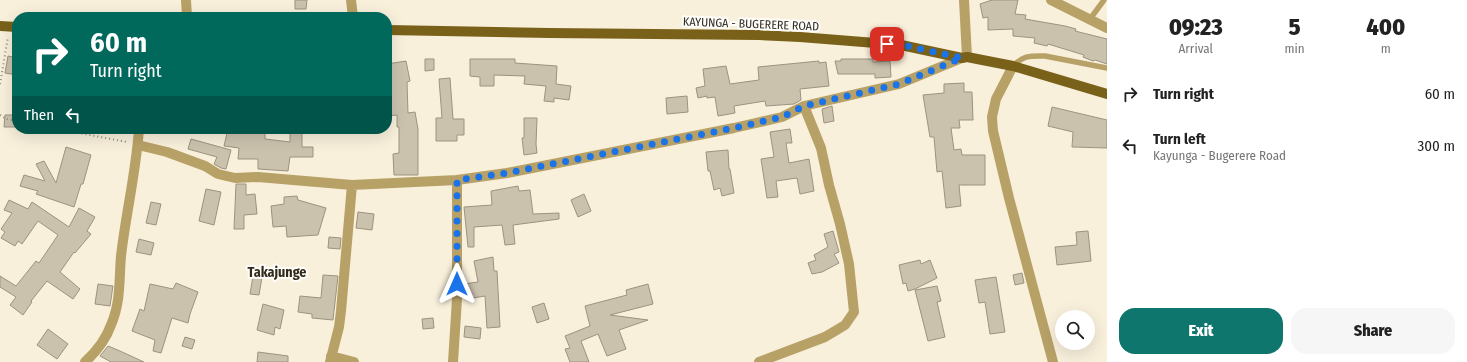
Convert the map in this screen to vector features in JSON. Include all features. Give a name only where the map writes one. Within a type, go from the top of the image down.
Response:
[{"type":"main road","name":"KAYUNGA - BUGERERE ROAD","points":[[392,30],[759,35],[902,45],[964,58],[1013,66],[1107,94]]},
{"type":"street","points":[[186,0],[187,12]]},
{"type":"street","points":[[351,0],[352,12]]},
{"type":"street","points":[[138,145],[167,152],[205,166],[218,174],[235,178],[258,177],[352,185],[457,180],[507,173],[734,128],[782,117],[804,106],[899,84],[964,58],[964,0]]},
{"type":"street","points":[[1051,0],[1107,28]]},
{"type":"street","points":[[1013,66],[996,99],[992,117],[993,131],[1009,198],[1053,362]]},
{"type":"street","points":[[759,362],[825,337],[845,325],[854,312],[849,264],[840,224],[829,185],[821,148],[804,106]]},
{"type":"street","points":[[85,362],[96,352],[111,326],[117,306],[120,286],[121,256],[139,134]]},
{"type":"street","points":[[453,362],[457,299],[457,180]]},
{"type":"street","points":[[352,185],[339,327],[330,359],[354,362]]},
{"type":"lane","points":[[1090,19],[1104,0]]},
{"type":"lane","points":[[1013,66],[1021,58],[1045,56],[1107,68]]},
{"type":"path","points":[[0,84],[9,26]]},
{"type":"path","points":[[0,115],[6,119],[12,120]]},
{"type":"path","points":[[83,134],[138,145]]},
{"type":"building","points":[[295,0],[307,0],[306,9],[295,9]]},
{"type":"building","points":[[992,0],[1018,0],[1015,14],[1026,15],[1025,19],[1065,26],[1076,29],[1075,31],[1107,39],[1107,64],[1095,60],[1093,61],[1083,57],[1084,55],[1048,44],[1047,46],[1034,43],[1035,38],[1013,36],[1013,29],[988,30],[988,17],[983,18],[980,4]]},
{"type":"building","points":[[8,56],[12,57],[12,74],[5,73]]},
{"type":"building","points":[[425,59],[434,59],[434,70],[425,71]]},
{"type":"building","points":[[470,59],[515,59],[515,63],[557,66],[556,84],[571,86],[569,100],[554,98],[554,102],[544,101],[546,86],[524,84],[525,76],[494,75],[494,86],[480,86],[480,77],[470,76]]},
{"type":"building","points":[[841,59],[873,59],[873,62],[890,61],[891,77],[875,78],[875,74],[838,74],[835,61],[841,61]]},
{"type":"building","points":[[406,61],[410,81],[407,82],[408,113],[415,112],[418,129],[418,175],[394,175],[393,154],[399,153],[399,127],[397,127],[397,115],[392,116],[392,63]]},
{"type":"building","points":[[819,61],[819,63],[826,62],[829,86],[800,89],[801,100],[794,104],[766,106],[765,101],[734,106],[735,113],[718,116],[715,97],[707,98],[707,96],[698,98],[696,88],[705,86],[703,69],[726,66],[730,84],[759,80],[758,67]]},
{"type":"building","points":[[450,78],[453,119],[464,119],[464,135],[457,135],[457,141],[436,141],[436,118],[442,118],[439,79]]},
{"type":"building","points":[[964,83],[964,92],[972,92],[973,120],[959,120],[960,128],[951,128],[954,150],[961,149],[962,155],[985,155],[985,185],[959,185],[961,206],[946,208],[942,171],[937,172],[934,137],[930,137],[923,95],[944,93],[944,84]]},
{"type":"building","points":[[687,96],[688,112],[667,114],[666,98]]},
{"type":"building","points":[[832,106],[834,121],[824,123],[822,109]]},
{"type":"building","points":[[1052,107],[1107,120],[1107,148],[1072,147],[1073,132],[1048,126]]},
{"type":"building","points":[[5,115],[12,115],[12,127],[4,127]]},
{"type":"building","points":[[524,118],[537,118],[537,153],[524,155],[522,138],[524,138]]},
{"type":"building","points":[[790,129],[792,143],[786,143],[789,163],[809,159],[814,191],[800,194],[797,178],[776,181],[778,197],[767,198],[761,159],[774,157],[770,132]]},
{"type":"building","points":[[227,134],[265,134],[265,139],[290,142],[290,134],[302,134],[302,147],[313,147],[313,157],[290,157],[288,171],[258,169],[258,159],[238,159],[239,148],[224,146]]},
{"type":"building","points":[[191,139],[231,150],[226,169],[214,164],[217,157],[188,149]]},
{"type":"building","points":[[66,147],[91,155],[83,184],[81,184],[74,207],[36,194],[38,191],[20,186],[24,175],[45,181],[36,164],[44,161],[56,183]]},
{"type":"building","points":[[728,150],[729,169],[734,193],[722,196],[720,188],[714,190],[710,171],[708,171],[706,152]]},
{"type":"building","points":[[236,184],[246,184],[246,195],[255,194],[257,214],[244,215],[244,229],[234,229]]},
{"type":"building","points":[[518,186],[519,191],[530,190],[533,214],[559,213],[559,219],[513,225],[515,244],[505,245],[502,225],[474,227],[474,247],[468,247],[464,207],[492,205],[491,191]]},
{"type":"building","points":[[206,189],[221,192],[214,225],[199,221]]},
{"type":"building","points":[[584,194],[591,211],[578,217],[571,200]]},
{"type":"building","points":[[297,196],[298,200],[326,208],[318,235],[287,237],[286,226],[273,227],[271,206],[284,204],[284,197]]},
{"type":"building","points":[[9,200],[28,209],[32,202],[69,227],[79,208],[95,217],[87,231],[91,234],[75,253],[74,252],[60,272],[80,289],[73,299],[47,281],[31,301],[32,302],[23,315],[10,305],[16,297],[0,287],[0,276],[16,286],[36,261],[39,263],[58,235],[38,221],[22,244],[18,241],[15,246],[1,238],[5,232],[1,229],[12,213],[4,210]]},
{"type":"building","points":[[151,202],[161,204],[156,225],[146,223]]},
{"type":"building","points":[[358,212],[374,214],[372,230],[356,228]]},
{"type":"building","points":[[833,231],[839,252],[834,254],[839,263],[822,272],[812,274],[808,263],[816,260],[814,255],[828,247],[824,234]]},
{"type":"building","points":[[1088,231],[1091,261],[1057,265],[1055,247],[1077,245],[1076,232]]},
{"type":"building","points":[[329,237],[341,238],[340,249],[328,248]]},
{"type":"building","points":[[139,239],[154,243],[151,255],[136,252]]},
{"type":"building","points":[[493,257],[494,271],[497,271],[500,327],[487,328],[485,296],[467,299],[464,284],[478,282],[474,261]]},
{"type":"building","points":[[920,260],[921,264],[930,260],[937,278],[908,291],[906,283],[903,284],[899,265]]},
{"type":"building","points":[[1022,273],[1024,283],[1015,285],[1013,275]]},
{"type":"building","points":[[323,275],[338,276],[333,320],[312,318],[312,314],[298,312],[300,296],[321,298]]},
{"type":"building","points":[[253,276],[262,277],[259,295],[250,294]]},
{"type":"building","points":[[996,277],[1005,332],[990,334],[985,302],[979,303],[975,280]]},
{"type":"building","points":[[176,283],[198,292],[188,323],[172,318],[161,353],[153,351],[155,340],[132,331],[140,309],[144,311],[150,284],[173,289]]},
{"type":"building","points":[[98,284],[113,286],[110,306],[95,304]]},
{"type":"building","points":[[648,284],[653,304],[610,315],[648,320],[619,330],[626,349],[607,356],[598,334],[581,341],[589,362],[570,362],[565,349],[570,348],[565,336],[590,326],[585,306],[627,295],[626,290]]},
{"type":"building","points":[[937,286],[941,301],[937,302],[945,337],[928,341],[915,290]]},
{"type":"building","points":[[544,303],[549,319],[537,323],[532,307]]},
{"type":"building","points":[[263,304],[284,310],[280,329],[275,327],[274,335],[257,330]]},
{"type":"building","points":[[433,318],[434,328],[423,329],[422,319]]},
{"type":"building","points":[[465,326],[481,328],[480,339],[464,337]]},
{"type":"building","points":[[48,329],[68,344],[57,359],[37,345]]},
{"type":"building","points":[[185,337],[195,340],[192,349],[182,346]]},
{"type":"building","points":[[108,346],[144,362],[111,362],[100,356]]},
{"type":"building","points":[[258,352],[288,356],[288,362],[257,362]]},
{"type":"district","name":"Takajunge","points":[[277,272]]},
{"type":"route","points":[[457,284],[457,180],[507,173],[734,128],[782,117],[804,106],[899,84],[962,58],[902,45],[887,44]]}]
